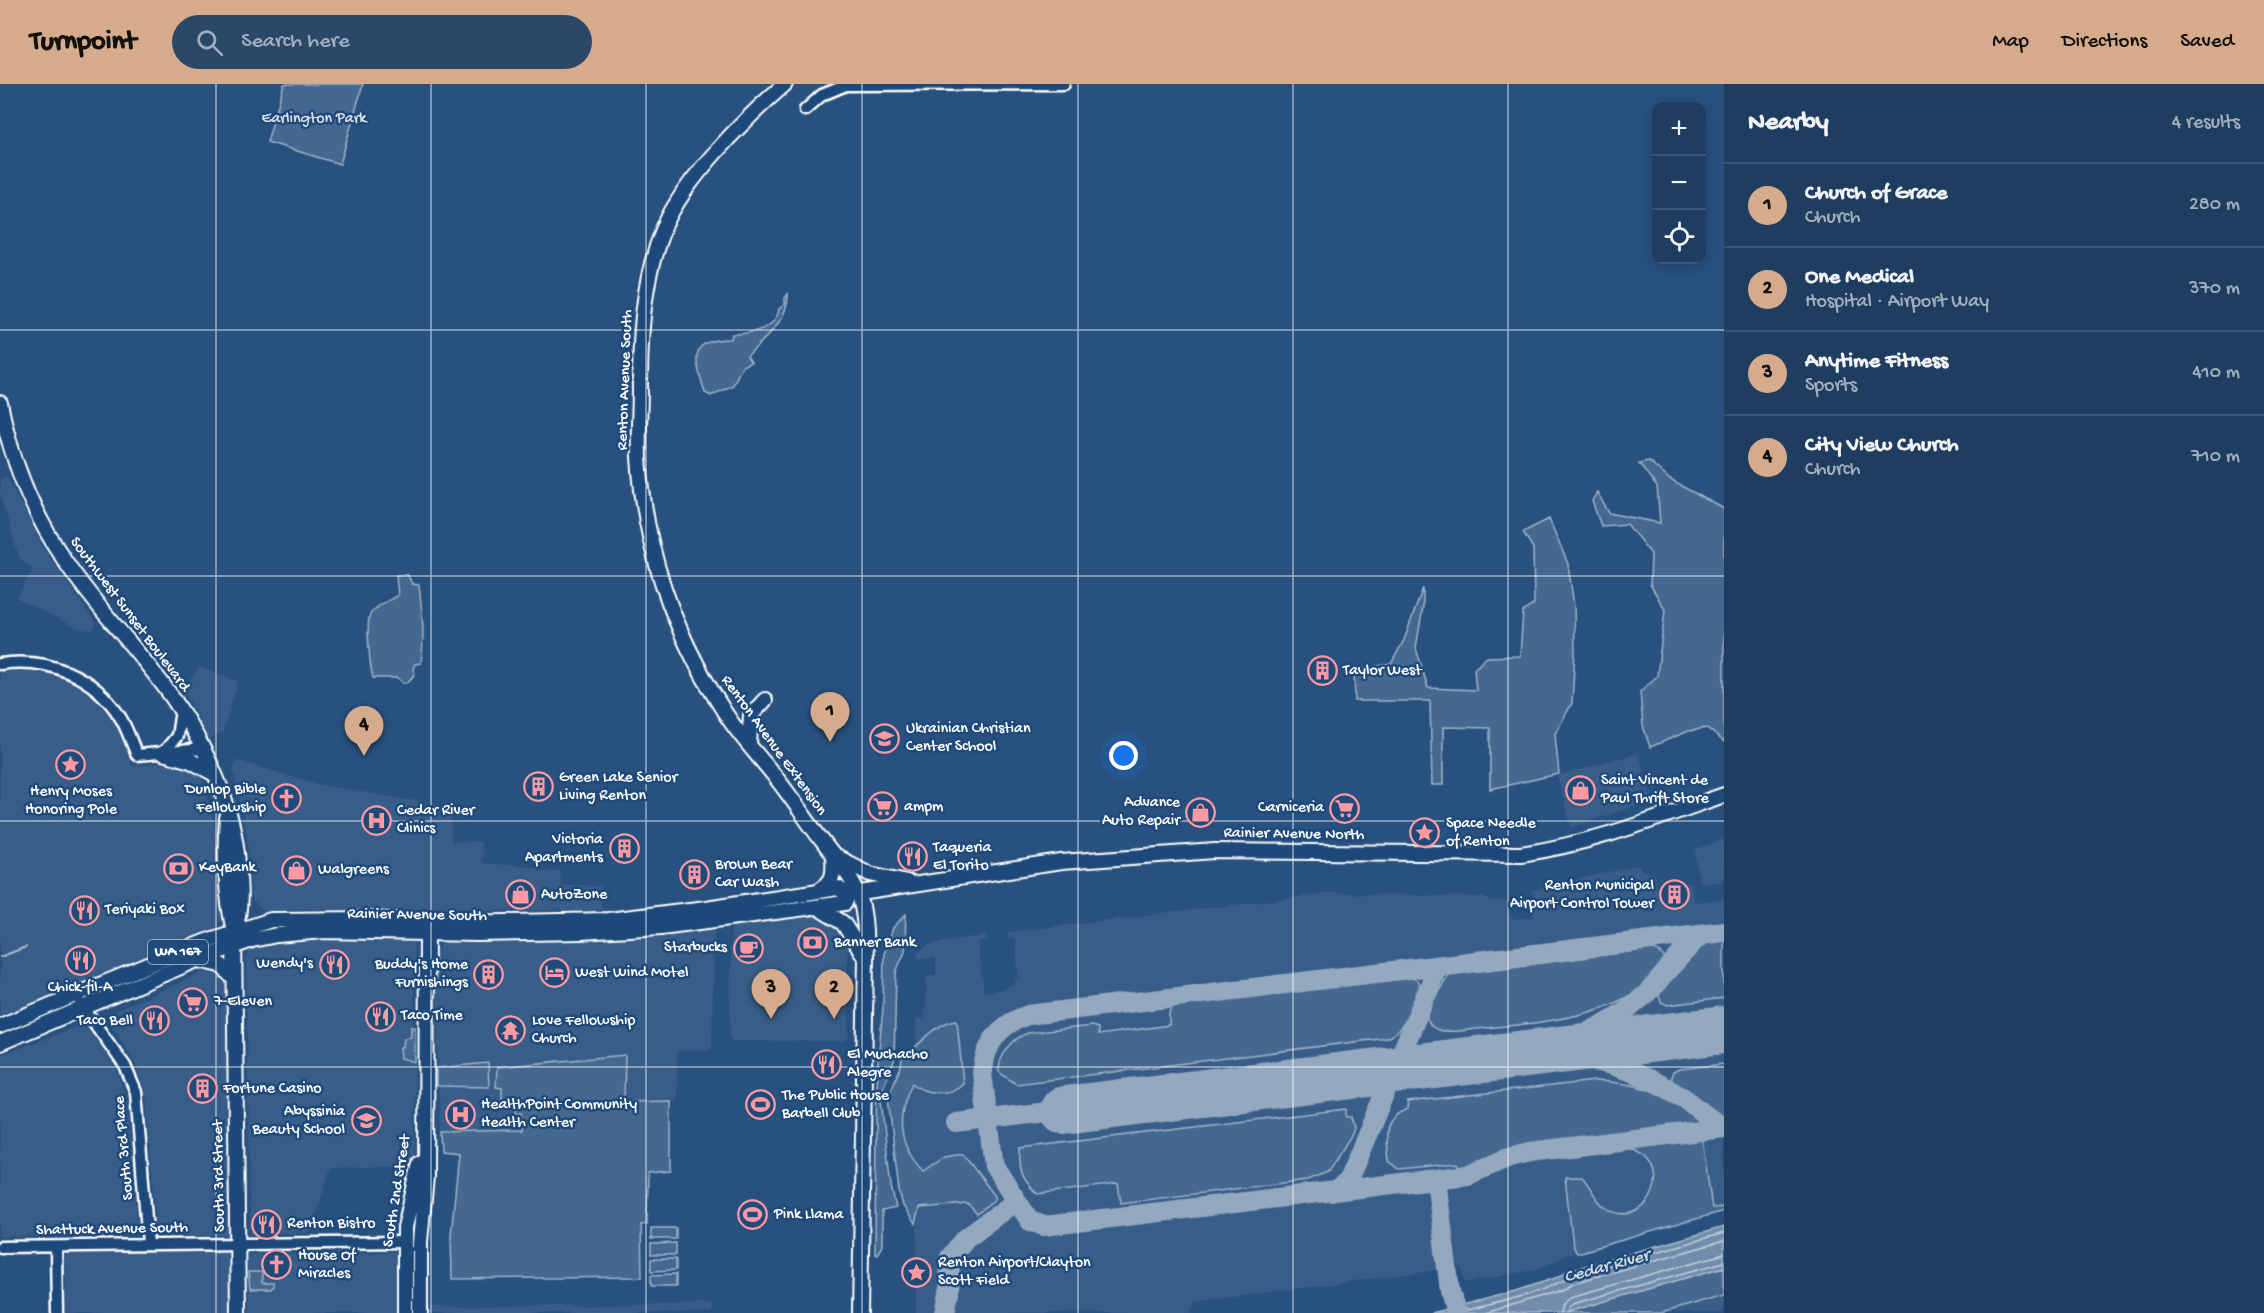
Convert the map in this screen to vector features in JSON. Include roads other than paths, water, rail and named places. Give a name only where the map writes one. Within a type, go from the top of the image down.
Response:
[{"type":"main road","name":"Renton Avenue South","points":[[651,543],[639,456],[642,314],[648,280],[665,225],[684,194],[716,152],[785,84]]},
{"type":"main road","name":"Southwest Sunset Boulevard","points":[[0,403],[7,436],[24,484],[48,532],[85,589],[181,711],[213,773],[236,838],[240,915],[234,931]]},
{"type":"main road","name":"Renton Avenue Extension","points":[[651,543],[667,601],[682,638],[722,709],[833,855],[853,894]]},
{"type":"main road","points":[[749,744],[751,715],[765,700]]},
{"type":"main road","points":[[163,753],[191,761],[213,773]]},
{"type":"main road","name":"Rainier Avenue North","points":[[853,894],[1084,860],[1230,850],[1521,854],[1552,849],[1616,832],[1724,795]]},
{"type":"main road","points":[[815,892],[827,886],[830,881],[833,855],[870,874],[917,884]]},
{"type":"main road","name":"Rainier Avenue South","points":[[0,1026],[234,931],[271,921],[342,919],[427,928],[478,923],[623,918],[838,888],[853,894],[845,903],[638,929],[581,932],[427,928],[293,932],[252,940],[197,960],[0,1043]]},
{"type":"main road","points":[[853,894],[864,920],[866,959],[860,1313]]},
{"type":"main road","points":[[817,907],[843,923],[866,959]]},
{"type":"main road","name":"South 2nd Street","points":[[420,1313],[420,1242],[426,1177],[427,928]]},
{"type":"main road","name":"South 3rd Street","points":[[234,931],[238,1313]]},
{"type":"main road","points":[[197,960],[218,964],[234,979]]},
{"type":"main road","name":"South 2nd Street","points":[[405,1313],[405,1227],[418,1171],[426,1110]]},
{"type":"street","points":[[769,98],[774,84]]},
{"type":"street","points":[[805,110],[822,95],[846,86],[1064,84]]},
{"type":"street","points":[[0,664],[23,662],[46,664],[78,677],[105,698],[124,725],[145,747],[163,753]]},
{"type":"street","points":[[163,753],[177,736],[181,711]]},
{"type":"street","points":[[124,725],[137,754],[202,749]]},
{"type":"street","name":"South 3rd Place","points":[[75,996],[125,1066],[136,1092],[148,1244]]},
{"type":"street","name":"Shattuck Avenue South","points":[[0,1247],[56,1253],[73,1247],[148,1244],[404,1242]]},
{"type":"street","points":[[56,1253],[57,1313]]},
{"type":"water","name":"Cedar River","points":[[1724,1227],[1724,1267],[1564,1313],[1431,1313],[1516,1291],[1558,1277],[1567,1271]]},
{"type":"waterway","points":[[0,957],[26,947]]},
{"type":"place","name":"Taylor West","points":[[1322,671]]},
{"type":"place","name":"Ukrainian Christian Center School","points":[[885,738]]},
{"type":"place","name":"Church of Grace","points":[[830,742]]},
{"type":"place","name":"City View Church","points":[[364,756]]},
{"type":"place","name":"Henry Moses Honoring Pole","points":[[71,764]]},
{"type":"place","name":"Green Lake Senior Living Renton","points":[[538,787]]},
{"type":"place","name":"Saint Vincent de Paul Thrift Store","points":[[1580,790]]},
{"type":"place","name":"Dunlop Bible Fellowship","points":[[287,799]]},
{"type":"place","name":"ampm","points":[[883,807]]},
{"type":"place","name":"Carniceria","points":[[1345,808]]},
{"type":"place","name":"Advance Auto Repair","points":[[1201,812]]},
{"type":"place","name":"Cedar River Clinics","points":[[376,820]]},
{"type":"place","name":"Space Needle of Renton","points":[[1425,833]]},
{"type":"place","name":"Victoria Apartments","points":[[624,849]]},
{"type":"place","name":"Taqueria El Torito","points":[[912,857]]},
{"type":"place","name":"KeyBank","points":[[178,868]]},
{"type":"place","name":"Walgreens","points":[[297,870]]},
{"type":"place","name":"Brown Bear Car Wash","points":[[694,874]]},
{"type":"place","name":"AutoZone","points":[[520,895]]},
{"type":"place","name":"Renton Municipal Airport Control Tower","points":[[1675,895]]},
{"type":"place","name":"Teriyaki Box","points":[[84,910]]},
{"type":"place","name":"Banner Bank","points":[[813,943]]},
{"type":"place","name":"Starbucks","points":[[748,948]]},
{"type":"place","name":"Chick-fil-A","points":[[80,960]]},
{"type":"place","name":"Wendy's","points":[[334,964]]},
{"type":"place","name":"West Wind Motel","points":[[554,973]]},
{"type":"place","name":"Buddy's Home Furnishings","points":[[489,974]]},
{"type":"place","name":"7-Eleven","points":[[193,1002]]},
{"type":"place","name":"Taco Time","points":[[380,1016]]},
{"type":"place","name":"Anytime Fitness","points":[[771,1019]]},
{"type":"place","name":"One Medical","points":[[834,1019]]},
{"type":"place","name":"Taco Bell","points":[[154,1021]]},
{"type":"place","name":"Love Fellowship Church","points":[[511,1030]]},
{"type":"place","name":"El Muchacho Alegre","points":[[826,1064]]},
{"type":"place","name":"Fortune Casino","points":[[202,1089]]},
{"type":"place","name":"The Public House Barbell Club","points":[[761,1105]]},
{"type":"place","name":"HealthPoint Community Health Center","points":[[460,1114]]},
{"type":"place","name":"Abyssinia Beauty School","points":[[366,1121]]},
{"type":"place","name":"Pink Llama","points":[[753,1215]]},
{"type":"place","name":"Renton Bistro","points":[[266,1224]]},
{"type":"place","name":"House Of Miracles","points":[[277,1265]]},
{"type":"place","name":"Renton Airport/Clayton Scott Field","points":[[917,1272]]},
{"type":"park label","name":"Earlington Park","points":[[314,119]]}]
